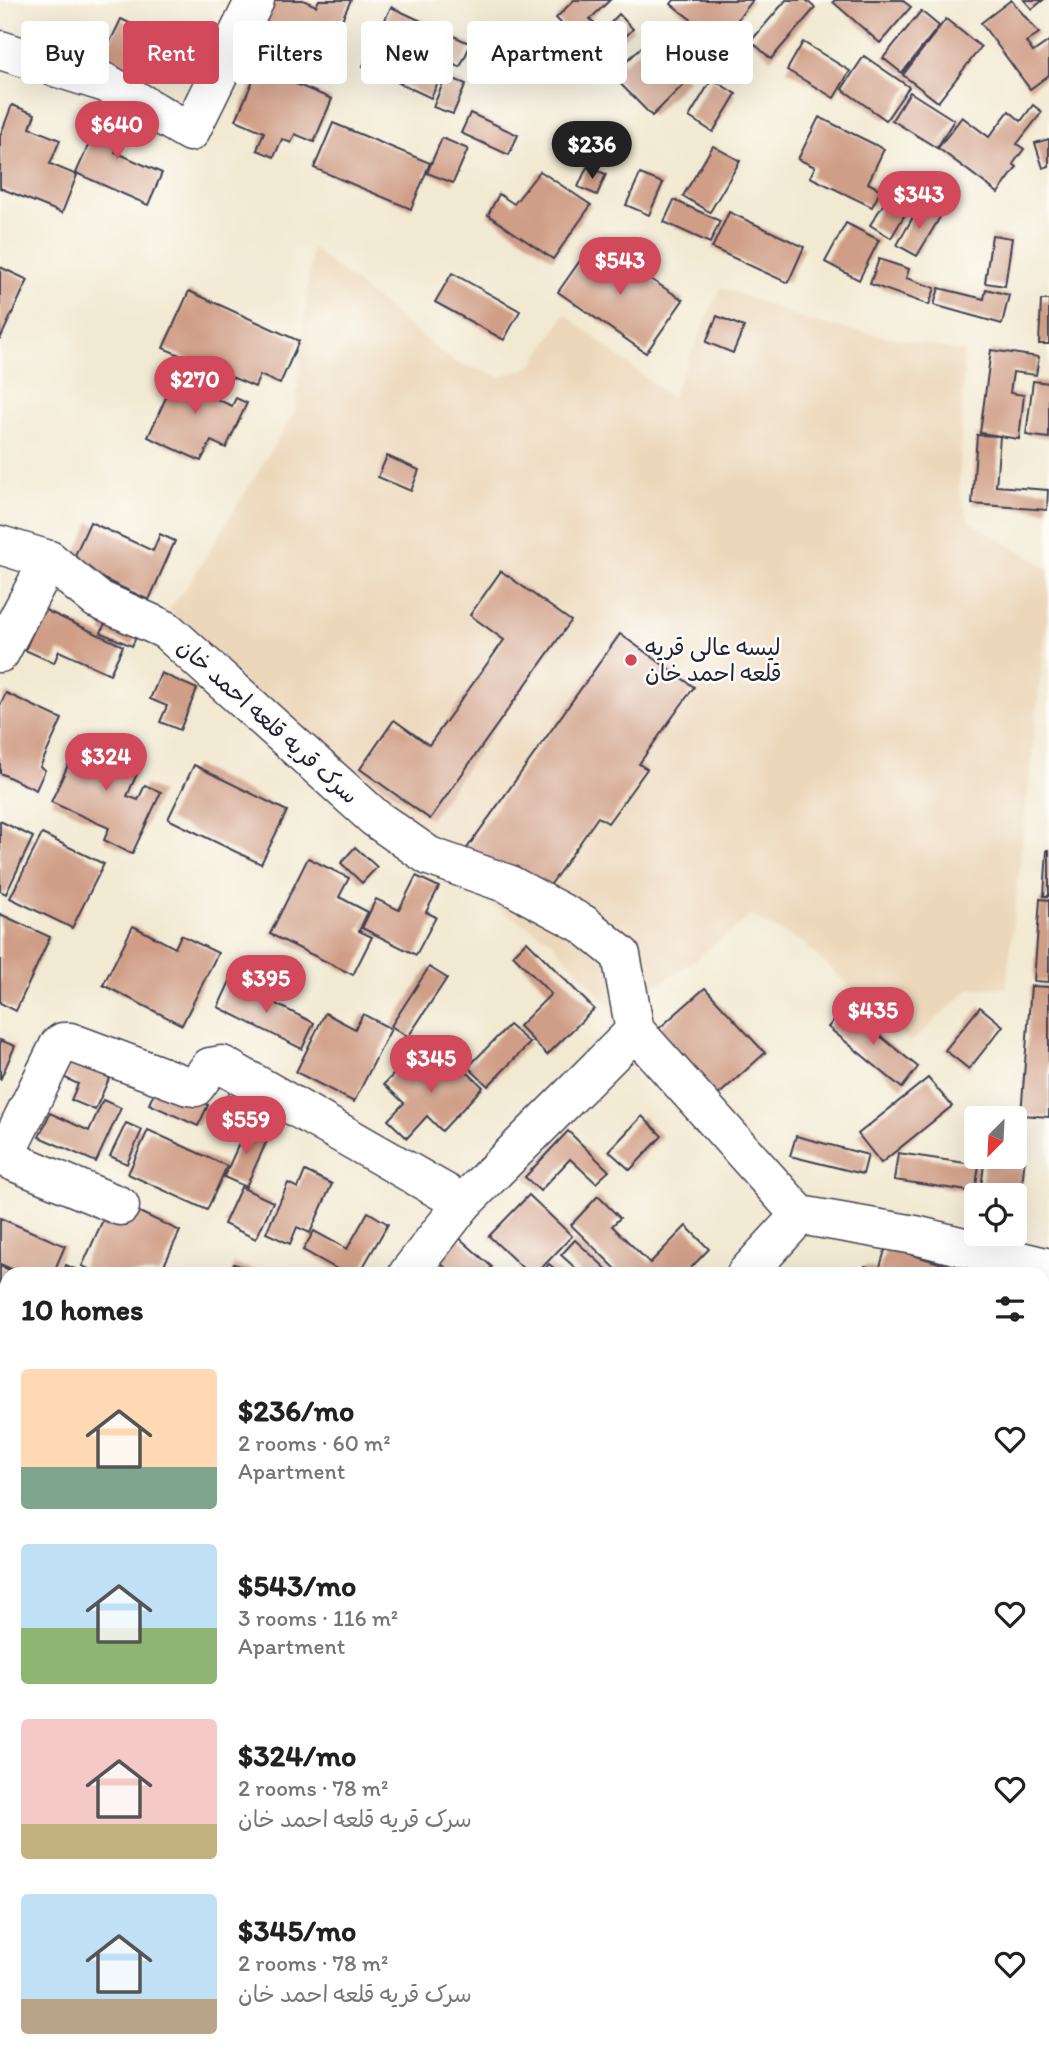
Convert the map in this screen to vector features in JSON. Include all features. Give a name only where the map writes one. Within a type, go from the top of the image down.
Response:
[{"type":"street","points":[[0,50],[106,83],[190,132],[255,0]]},
{"type":"street","points":[[0,545],[49,560],[0,653]]},
{"type":"street","name":"سرک قریه قلعه احمد خان","points":[[49,560],[97,599],[166,630],[375,818],[429,856],[508,884],[583,924],[621,955],[635,1031]]},
{"type":"street","points":[[413,1267],[463,1203],[635,1031],[800,1214],[915,1235],[1045,1267]]},
{"type":"street","points":[[120,1206],[2,1156],[59,1045],[63,1042],[70,1042],[195,1087],[210,1067],[222,1065],[463,1203]]},
{"type":"street","points":[[752,1267],[800,1214]]},
{"type":"shaded area","name":"لیسه عالی قریه قلعه احمد خان","points":[[312,248],[452,361],[500,377],[533,365],[565,314],[671,398],[721,287],[811,322],[964,352],[959,490],[969,521],[1049,569],[1049,600],[1006,988],[970,988],[911,1043],[804,944],[751,916],[677,973],[613,1009],[550,939],[483,900],[373,792],[269,711],[169,609],[191,581],[295,411]]},
{"type":"building","points":[[269,0],[303,0],[316,6],[319,0],[351,0],[341,21],[259,21]]},
{"type":"building","points":[[574,0],[610,0],[590,19],[592,21],[559,21],[556,18]]},
{"type":"building","points":[[674,0],[753,0],[736,21],[693,21],[671,4]]},
{"type":"building","points":[[786,0],[806,0],[815,8],[771,59],[753,43],[753,39]]},
{"type":"building","points":[[902,0],[911,7],[880,43],[833,2]]},
{"type":"building","points":[[1011,0],[1039,33],[1026,42],[1033,52],[1049,41],[1049,75],[1030,89],[981,23]]},
{"type":"building","points":[[1024,0],[1043,0],[1032,9]]},
{"type":"building","points":[[391,7],[421,21],[384,21]]},
{"type":"building","points":[[921,11],[939,26],[902,73],[883,58]]},
{"type":"building","points":[[619,14],[626,21],[612,21]]},
{"type":"building","points":[[121,19],[125,21],[123,21],[123,82],[109,75],[109,44]]},
{"type":"building","points":[[946,19],[981,47],[938,102],[903,75]]},
{"type":"building","points":[[627,23],[633,29],[627,35]]},
{"type":"building","points":[[453,36],[467,42],[467,52],[460,67],[453,64]]},
{"type":"building","points":[[803,42],[850,71],[834,98],[787,70]]},
{"type":"building","points":[[641,48],[641,84],[684,84],[652,116],[621,84],[627,84],[627,61]]},
{"type":"building","points":[[864,56],[909,87],[886,120],[842,89]]},
{"type":"building","points":[[453,79],[466,84],[453,114],[433,107],[443,84],[453,84]]},
{"type":"building","points":[[127,84],[144,84],[141,91]]},
{"type":"building","points":[[251,84],[296,84],[332,99],[314,142],[295,134],[291,143],[282,139],[274,157],[257,150],[264,132],[236,120]]},
{"type":"building","points":[[401,84],[437,84],[431,98]]},
{"type":"building","points":[[709,84],[720,84],[736,94],[713,132],[689,117]]},
{"type":"building","points":[[910,92],[954,120],[937,148],[892,120]]},
{"type":"building","points":[[12,105],[35,114],[30,128],[60,140],[50,164],[77,175],[62,213],[0,188],[0,136]]},
{"type":"building","points":[[1033,105],[1042,112],[1017,144],[1024,149],[1013,164],[1017,167],[998,193],[938,148],[962,117],[989,137],[1009,111],[1021,121]]},
{"type":"building","points":[[106,106],[130,116],[115,152],[162,173],[148,205],[76,173]]},
{"type":"building","points":[[470,113],[518,135],[509,155],[461,133]]},
{"type":"building","points":[[819,117],[884,149],[868,183],[881,190],[872,207],[810,177],[815,167],[798,159]]},
{"type":"building","points":[[333,123],[430,163],[411,209],[314,168]]},
{"type":"building","points":[[442,138],[468,149],[453,183],[427,173]]},
{"type":"building","points":[[1049,139],[1049,166],[1043,168],[1035,143]]},
{"type":"building","points":[[713,146],[740,161],[710,212],[683,196]]},
{"type":"building","points":[[587,167],[606,174],[597,195],[578,187]]},
{"type":"building","points":[[540,171],[591,205],[553,259],[488,215],[499,194],[514,204]]},
{"type":"building","points":[[640,174],[663,183],[649,215],[626,205]]},
{"type":"building","points":[[899,180],[918,192],[891,238],[870,225]]},
{"type":"building","points":[[674,200],[720,221],[710,243],[664,222]]},
{"type":"building","points":[[920,205],[940,217],[917,256],[897,245]]},
{"type":"building","points":[[729,212],[804,247],[788,283],[712,248]]},
{"type":"building","points":[[846,223],[879,240],[859,280],[825,262]]},
{"type":"building","points":[[992,235],[1012,238],[1005,286],[985,283]]},
{"type":"building","points":[[593,242],[683,300],[646,353],[558,292]]},
{"type":"building","points":[[879,259],[909,269],[906,278],[935,288],[929,305],[870,284]]},
{"type":"building","points":[[0,267],[28,280],[0,339]]},
{"type":"building","points":[[452,273],[520,311],[504,340],[435,302]]},
{"type":"building","points":[[939,288],[984,299],[986,289],[1009,295],[1002,324],[934,305]]},
{"type":"building","points":[[189,291],[299,341],[280,384],[260,375],[255,387],[163,348]]},
{"type":"building","points":[[1041,300],[1049,300],[1049,344],[1039,344]]},
{"type":"building","points":[[717,316],[744,327],[733,353],[706,342]]},
{"type":"building","points":[[991,350],[1039,357],[1036,375],[1013,372],[1010,393],[1024,395],[1019,439],[980,433]]},
{"type":"building","points":[[182,362],[212,375],[203,393],[232,406],[236,398],[247,403],[226,448],[211,441],[201,461],[148,437]]},
{"type":"building","points":[[1033,381],[1049,383],[1049,438],[1026,435]]},
{"type":"building","points":[[977,435],[1000,436],[996,486],[1048,490],[1047,510],[972,504]]},
{"type":"building","points":[[387,456],[419,470],[411,491],[378,477]]},
{"type":"building","points":[[90,522],[153,551],[160,534],[175,541],[149,600],[71,564]]},
{"type":"building","points":[[501,571],[571,621],[430,819],[360,769],[394,720],[429,745],[504,640],[470,615]]},
{"type":"building","points":[[43,609],[123,646],[110,674],[59,651],[54,663],[25,650]]},
{"type":"building","points":[[108,615],[140,629],[132,646],[101,633]]},
{"type":"building","points":[[620,634],[694,687],[639,764],[647,769],[608,823],[598,817],[542,897],[465,851]]},
{"type":"building","points":[[161,673],[197,689],[180,730],[160,722],[167,706],[150,699]]},
{"type":"building","points":[[6,693],[62,719],[40,767],[45,770],[36,790],[0,773],[0,705]]},
{"type":"building","points":[[81,737],[141,765],[127,796],[138,800],[145,785],[161,792],[132,854],[104,840],[109,828],[51,802]]},
{"type":"building","points":[[194,765],[287,811],[261,864],[168,819]]},
{"type":"building","points":[[0,821],[33,837],[6,894],[0,891]]},
{"type":"building","points":[[42,834],[104,864],[72,928],[10,898]]},
{"type":"building","points":[[355,847],[377,867],[362,883],[341,863]]},
{"type":"building","points":[[1047,850],[1049,896],[1044,896]]},
{"type":"building","points":[[308,858],[349,878],[339,897],[368,912],[359,931],[372,937],[353,975],[270,934]]},
{"type":"building","points":[[416,876],[439,887],[426,912],[436,917],[416,955],[362,928],[376,899],[399,910]]},
{"type":"building","points":[[1040,899],[1049,900],[1049,982],[1034,981]]},
{"type":"building","points":[[0,914],[50,937],[16,1011],[0,1003]]},
{"type":"building","points":[[133,926],[175,948],[181,935],[218,953],[182,1025],[103,985]]},
{"type":"building","points":[[527,941],[594,1009],[547,1055],[519,1026],[551,994],[513,955]]},
{"type":"building","points":[[429,967],[447,978],[408,1037],[391,1026]]},
{"type":"building","points":[[230,981],[314,1023],[302,1049],[218,1007]]},
{"type":"building","points":[[1031,986],[1049,987],[1049,1117],[1027,1115],[1027,1106],[1022,1106]]},
{"type":"building","points":[[705,988],[765,1053],[716,1097],[656,1031]]},
{"type":"building","points":[[845,1007],[918,1067],[902,1088],[828,1027]]},
{"type":"building","points":[[980,1007],[1003,1026],[969,1069],[945,1050]]},
{"type":"building","points":[[325,1013],[355,1029],[363,1014],[391,1029],[354,1102],[296,1072]]},
{"type":"building","points":[[509,1025],[530,1043],[488,1086],[468,1067]]},
{"type":"building","points":[[0,1040],[15,1046],[0,1080]]},
{"type":"building","points":[[67,1048],[113,1070],[95,1110],[71,1100],[78,1084],[55,1073]]},
{"type":"building","points":[[449,1055],[483,1087],[442,1131],[427,1116],[407,1138],[388,1120],[404,1103],[384,1084],[408,1060],[428,1078]]},
{"type":"building","points":[[928,1078],[952,1106],[881,1163],[858,1134]]},
{"type":"building","points":[[159,1082],[208,1105],[198,1126],[149,1104]]},
{"type":"building","points":[[228,1095],[258,1109],[250,1126],[220,1112]]},
{"type":"building","points":[[103,1100],[121,1108],[96,1162],[39,1137],[50,1113],[89,1131]]},
{"type":"building","points":[[642,1116],[662,1136],[630,1170],[609,1151]]},
{"type":"building","points":[[126,1123],[142,1130],[127,1164],[110,1156]]},
{"type":"building","points":[[247,1126],[269,1136],[246,1187],[224,1177]]},
{"type":"building","points":[[148,1130],[227,1166],[207,1210],[128,1174]]},
{"type":"building","points":[[568,1131],[609,1171],[596,1183],[570,1159],[540,1191],[525,1177]]},
{"type":"building","points":[[796,1136],[868,1155],[863,1174],[790,1156]]},
{"type":"building","points":[[898,1153],[964,1163],[964,1169],[978,1169],[976,1183],[964,1183],[964,1190],[894,1180]]},
{"type":"building","points":[[983,1169],[1024,1169],[1022,1183],[982,1183]]},
{"type":"building","points":[[305,1171],[332,1184],[310,1233],[297,1227],[290,1244],[266,1233],[288,1183],[298,1188]]},
{"type":"building","points":[[241,1187],[273,1202],[256,1239],[224,1224]]},
{"type":"building","points":[[529,1195],[572,1236],[543,1267],[522,1267],[489,1236]]},
{"type":"building","points":[[598,1196],[620,1218],[612,1226],[650,1263],[686,1226],[709,1249],[692,1267],[614,1267],[571,1225]]},
{"type":"building","points":[[135,1210],[180,1231],[163,1267],[82,1266],[107,1211],[130,1222]]},
{"type":"building","points":[[368,1212],[388,1224],[363,1267],[333,1267],[303,1250],[314,1231],[347,1249]]},
{"type":"building","points":[[0,1218],[65,1246],[56,1267],[7,1267],[0,1264]]},
{"type":"building","points":[[457,1236],[492,1267],[445,1267],[436,1259]]},
{"type":"building","points":[[575,1240],[604,1267],[574,1267],[561,1255]]},
{"type":"building","points":[[886,1247],[953,1267],[880,1267]]},
{"type":"place","name":"لیسه عالی قریه قلعه احمد خان","points":[[631,660]]}]
